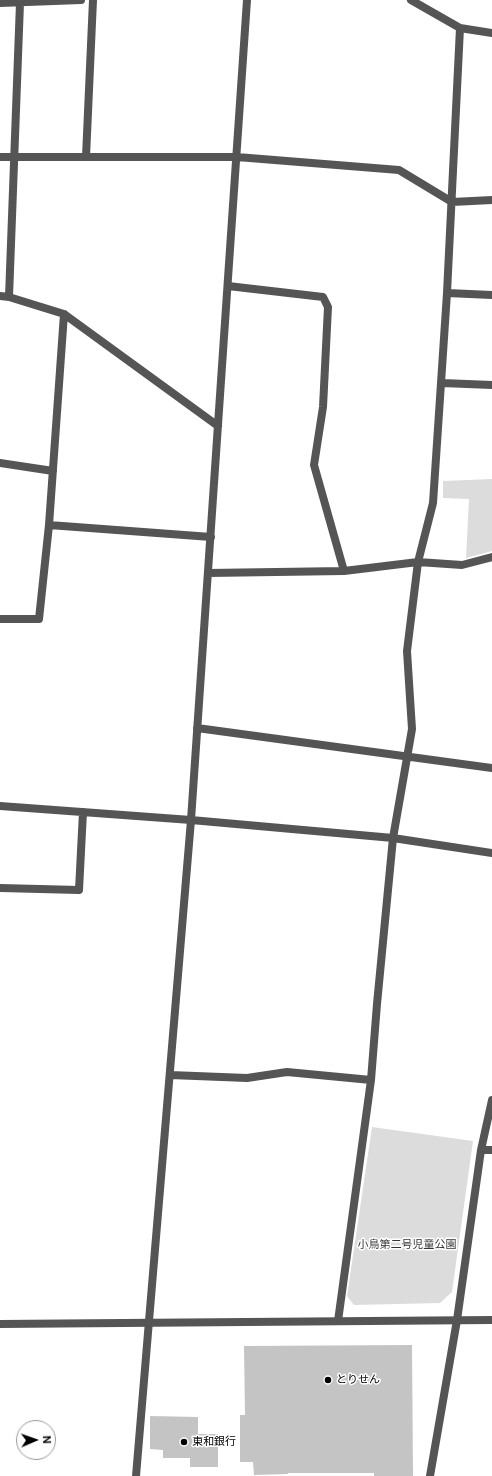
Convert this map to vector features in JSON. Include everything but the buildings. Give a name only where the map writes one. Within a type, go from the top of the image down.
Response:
[{"type":"street","points":[[0,3],[81,0]]},
{"type":"street","points":[[86,157],[93,0]]},
{"type":"street","points":[[136,1476],[191,820],[247,0]]},
{"type":"street","points":[[411,0],[460,28],[492,33]]},
{"type":"street","points":[[9,297],[13,157],[20,3]]},
{"type":"street","points":[[338,1321],[371,1080],[393,838],[412,729],[407,651],[418,562],[433,503],[442,383],[460,28]]},
{"type":"street","points":[[0,157],[237,157],[400,170],[452,202],[492,200]]},
{"type":"street","points":[[228,286],[323,297],[328,307],[324,407],[314,465],[344,571]]},
{"type":"street","points":[[447,293],[492,295]]},
{"type":"street","points":[[0,296],[9,297],[64,314],[218,426]]},
{"type":"street","points":[[0,619],[39,619],[49,525],[64,314]]},
{"type":"street","points":[[442,383],[492,385]]},
{"type":"street","points":[[0,463],[53,471]]},
{"type":"street","points":[[49,525],[211,537]]},
{"type":"street","points":[[208,574],[344,571],[418,562],[462,565],[492,557]]},
{"type":"street","points":[[197,728],[492,768]]},
{"type":"street","points":[[0,806],[191,820],[393,838],[492,853]]},
{"type":"street","points":[[0,888],[80,890],[83,812]]},
{"type":"street","points":[[170,1075],[247,1078],[287,1072],[371,1080]]},
{"type":"street","points":[[430,1476],[456,1320],[481,1150],[492,1100]]},
{"type":"street","points":[[481,1150],[492,1150]]},
{"type":"street","points":[[0,1324],[492,1320]]},
{"type":"green space","points":[[492,479],[492,551],[466,558],[469,499],[443,498],[443,481]]},
{"type":"green space","name":"小鳥第二号児童公園","points":[[372,1127],[473,1141],[452,1292],[440,1303],[354,1305],[347,1296]]},
{"type":"place","name":"とりせん","points":[[328,1380]]},
{"type":"place","name":"東和銀行","points":[[184,1442]]}]
